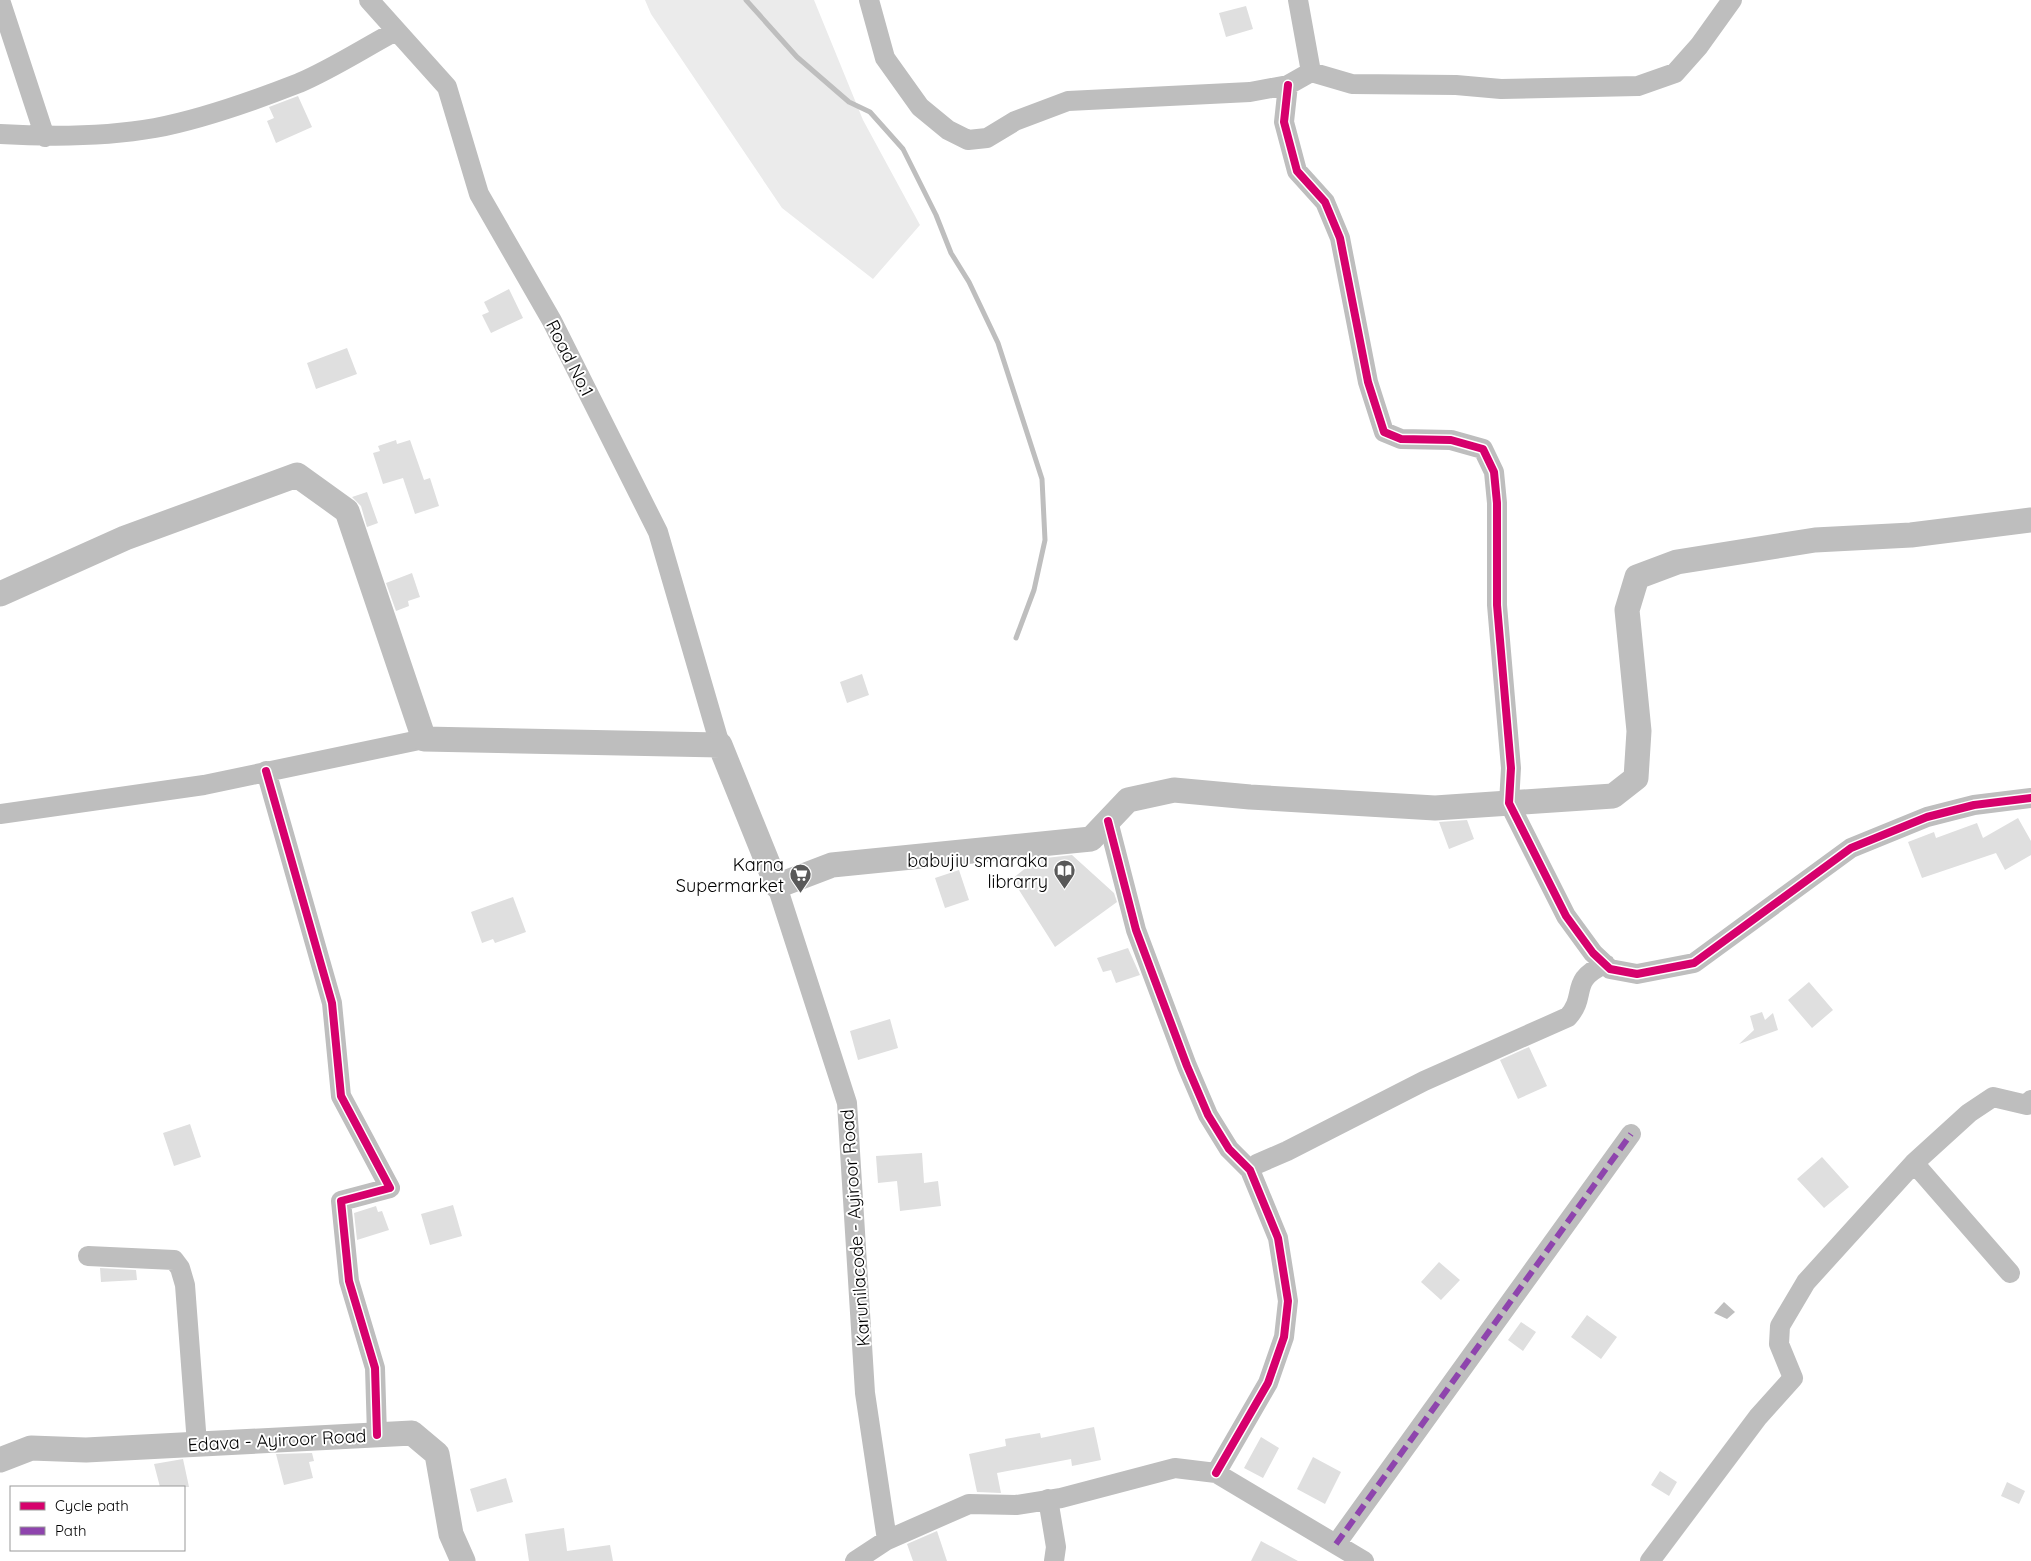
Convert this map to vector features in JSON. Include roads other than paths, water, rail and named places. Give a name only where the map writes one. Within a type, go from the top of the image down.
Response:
[{"type":"main road","points":[[0,594],[125,538],[296,475],[347,511],[424,739],[720,745],[777,886],[832,865],[1091,839],[1128,800],[1174,790],[1250,798],[1435,808],[1613,796],[1636,778],[1639,731],[1627,610],[1637,577],[1677,562],[1815,540],[1911,535],[2031,520]]},
{"type":"main road","name":"Edava - Ayiroor Road","points":[[0,1460],[31,1448],[86,1450],[412,1433],[437,1454],[451,1534],[464,1561]]},
{"type":"street","points":[[0,0],[46,137]]},
{"type":"street","name":"Road No.1","points":[[369,0],[447,87],[479,194],[552,322],[658,532],[720,745]]},
{"type":"street","points":[[869,0],[885,58],[920,107],[948,130],[968,140],[987,138],[1015,121],[1068,102],[1148,96],[1191,96],[1250,92],[1288,86],[1311,72],[1352,84],[1456,85],[1501,89],[1638,86],[1675,73],[1699,46],[1732,0]]},
{"type":"street","points":[[1298,0],[1311,72]]},
{"type":"street","points":[[0,134],[46,137],[154,128],[195,119],[300,82],[396,31]]},
{"type":"street","points":[[1288,86],[1284,122],[1297,171],[1325,202],[1340,238],[1368,382],[1384,432],[1401,439],[1451,440],[1483,450],[1494,472],[1497,503],[1497,605],[1511,768],[1509,803],[1566,916],[1610,969],[1637,974],[1694,963],[1809,876],[1851,848],[1927,817],[1974,805],[2028,803]]},
{"type":"street","points":[[0,814],[204,785],[424,739]]},
{"type":"street","points":[[266,771],[332,1002],[342,1096],[390,1188],[341,1201],[349,1281],[375,1368],[377,1435]]},
{"type":"street","points":[[1108,821],[1136,930],[1187,1066],[1208,1115],[1229,1149],[1250,1170],[1278,1238],[1288,1300],[1284,1337],[1268,1383],[1216,1473]]},
{"type":"street","name":"Karunilacode - Ayiroor Road","points":[[777,886],[847,1103],[866,1393],[887,1540]]},
{"type":"street","points":[[1250,1170],[1257,1164],[1287,1152],[1424,1081],[1568,1017],[1576,1008],[1579,986],[1590,971],[1605,964]]},
{"type":"street","points":[[1650,1561],[1758,1417],[1793,1378],[1779,1344],[1780,1326],[1806,1282],[1914,1163],[1969,1114],[1993,1096],[2027,1105],[2031,1100]]},
{"type":"street","points":[[1336,1544],[1631,1134]]},
{"type":"street","points":[[1914,1163],[2010,1273]]},
{"type":"street","points":[[88,1256],[174,1260],[180,1268],[185,1285],[197,1444]]},
{"type":"street","points":[[855,1561],[887,1540],[969,1504],[1016,1505],[1062,1498],[1175,1468],[1216,1473],[1364,1561]]},
{"type":"street","points":[[1048,1499],[1056,1547],[1054,1561]]},
{"type":"waterway","points":[[746,0],[797,57],[849,102],[870,112],[903,149],[936,215],[951,253],[969,282],[998,343],[1042,479],[1045,540],[1034,590],[1016,638]]},
{"type":"place","name":"babujiu smaraka librarry","points":[[1064,889]]},
{"type":"place","name":"Karna Supermarket","points":[[800,893]]}]
